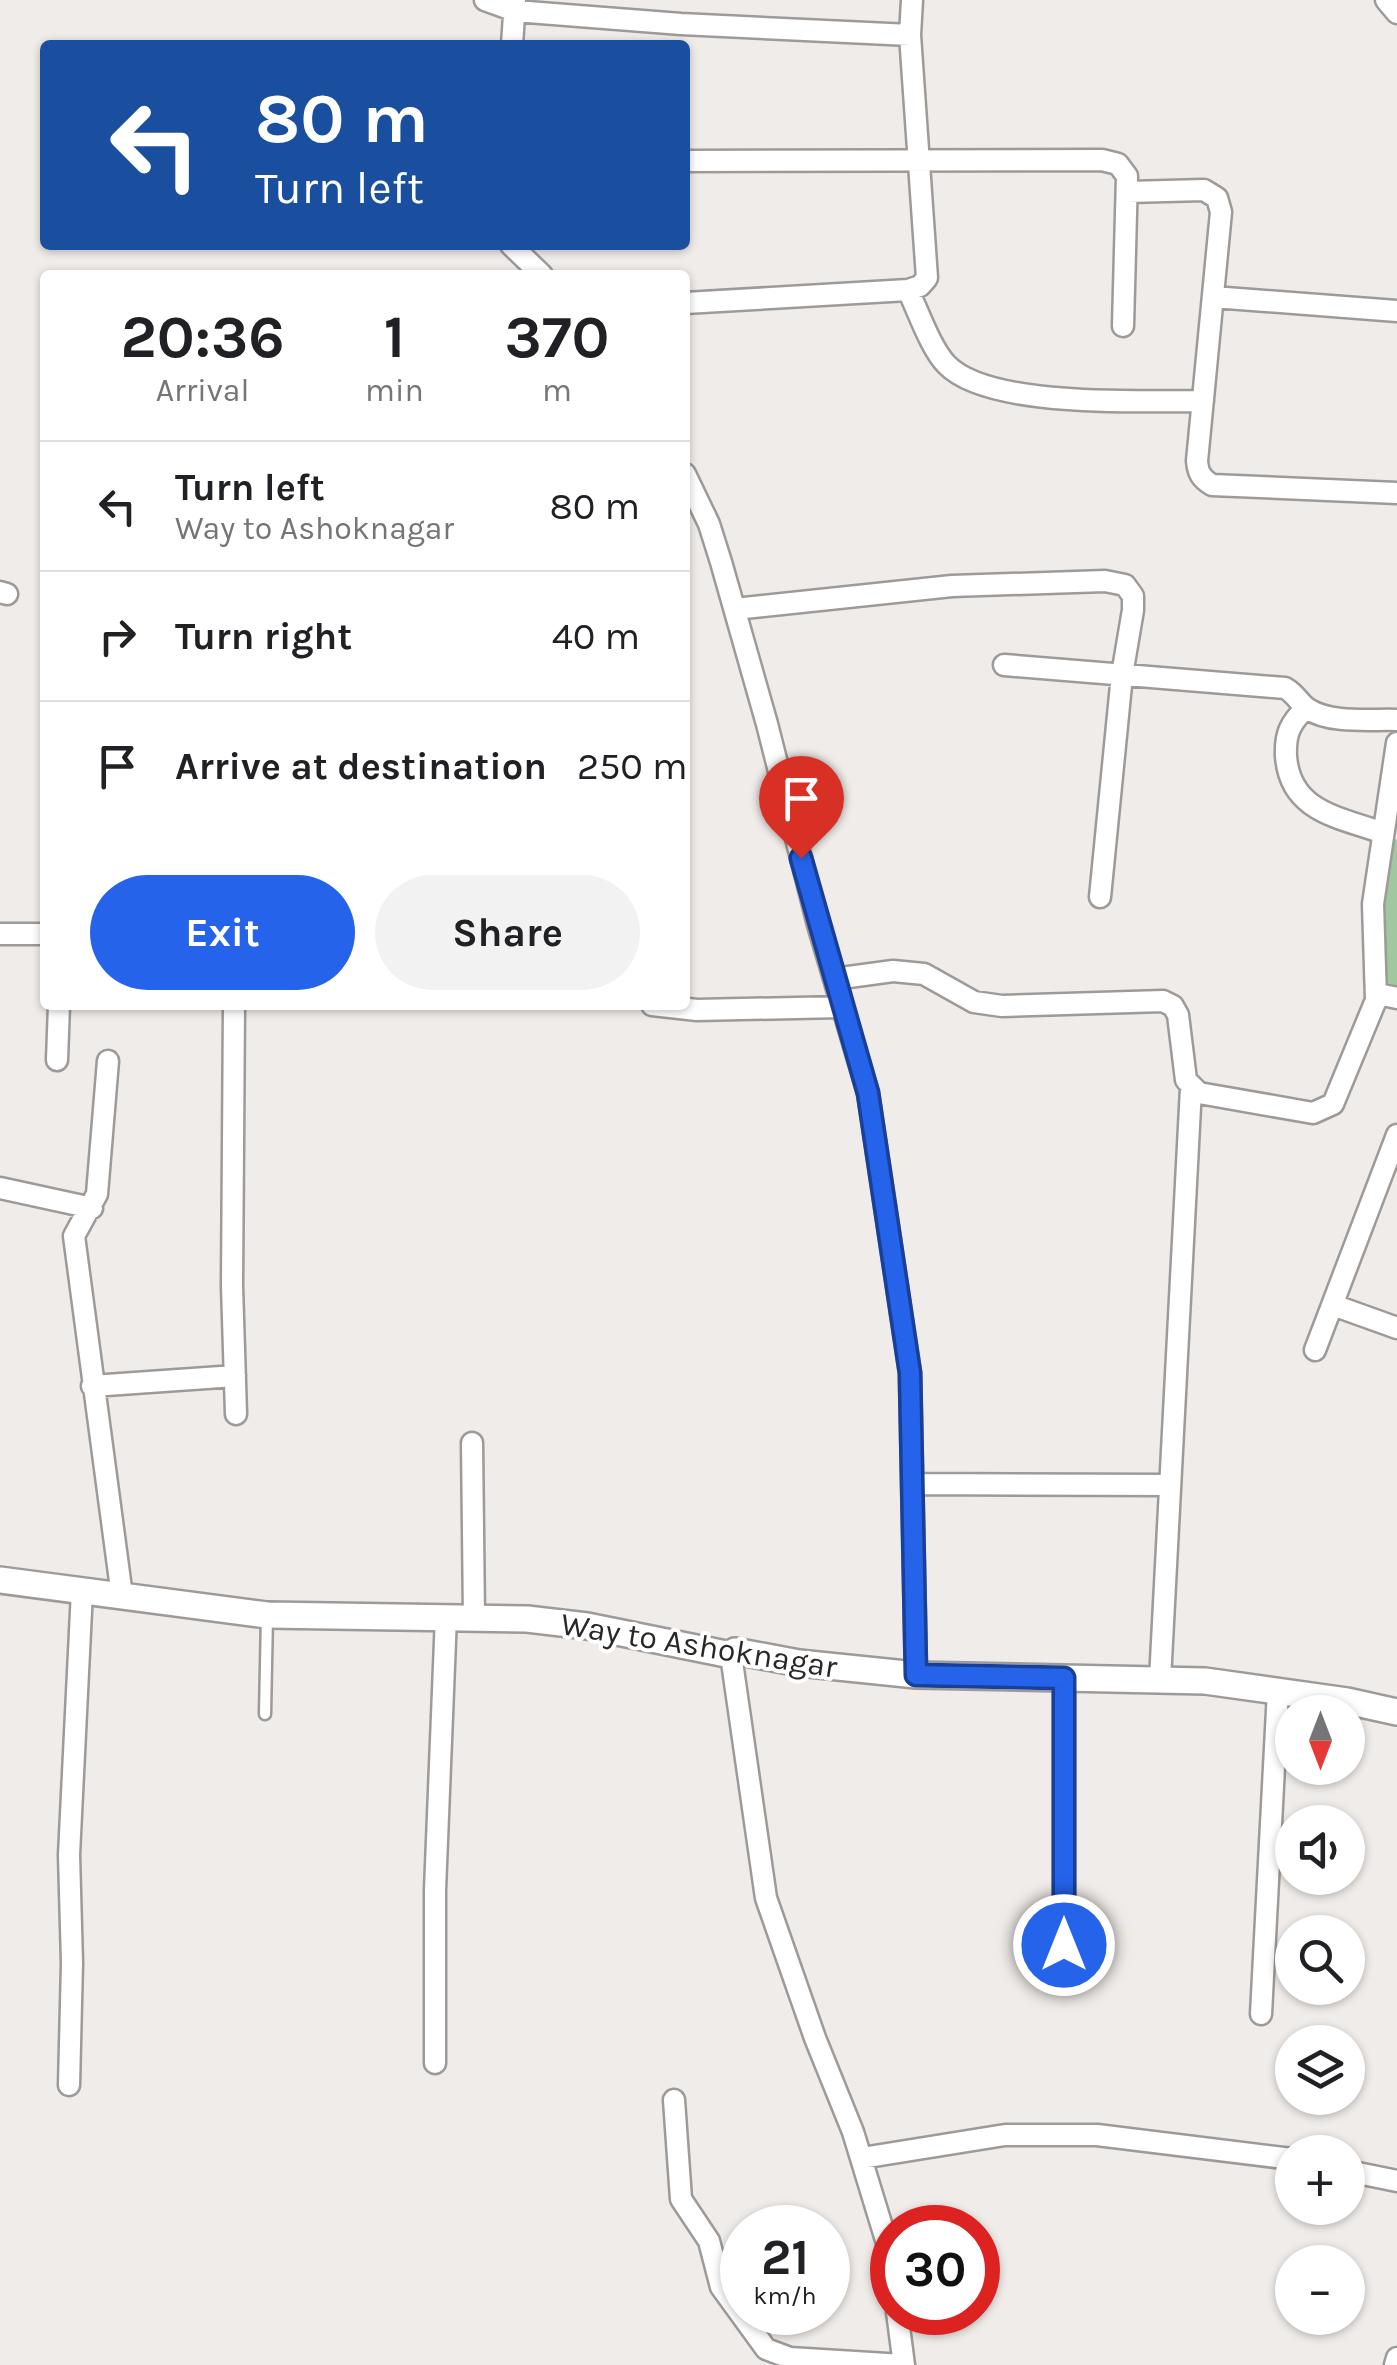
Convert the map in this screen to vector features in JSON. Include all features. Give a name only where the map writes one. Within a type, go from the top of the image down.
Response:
[{"type":"street","points":[[485,0],[681,24],[910,36]]},
{"type":"street","points":[[690,303],[908,290],[928,278],[910,36],[912,0]]},
{"type":"street","points":[[1386,0],[1397,13]]},
{"type":"street","points":[[512,40],[515,5]]},
{"type":"street","points":[[690,161],[1102,160],[1118,164],[1127,176],[1128,192],[1124,326]]},
{"type":"street","points":[[1128,192],[1204,190],[1218,198],[1221,212],[1198,472],[1212,485],[1397,493]]},
{"type":"street","points":[[516,250],[537,270]]},
{"type":"street","points":[[908,290],[944,362],[966,378],[1052,399],[1202,402]]},
{"type":"street","points":[[1213,297],[1397,311]]},
{"type":"street","points":[[690,484],[709,524],[734,609],[868,1093],[910,1373],[916,1675]]},
{"type":"street","points":[[734,609],[952,586],[1105,580],[1125,584],[1132,596],[1100,898]]},
{"type":"street","points":[[1004,665],[1285,688],[1296,694],[1306,708],[1330,716],[1397,720]]},
{"type":"street","points":[[1306,708],[1292,720],[1285,739],[1288,774],[1298,794],[1314,807],[1383,833]]},
{"type":"street","points":[[834,980],[893,971],[924,974],[974,1002],[1002,1006],[1163,1001],[1174,1006],[1178,1015],[1186,1080],[1191,1088],[1199,1093],[1313,1113],[1325,1110],[1333,1104],[1386,999],[1373,904],[1396,757]]},
{"type":"street","points":[[0,934],[40,934]]},
{"type":"street","points":[[690,1009],[842,1007]]},
{"type":"street","points":[[57,1060],[60,1010]]},
{"type":"street","points":[[234,1010],[232,1286],[236,1414]]},
{"type":"street","points":[[108,1061],[97,1194],[74,1236],[122,1596]]},
{"type":"street","points":[[1160,1680],[1191,1088]]},
{"type":"street","points":[[1316,1350],[1397,1135]]},
{"type":"street","points":[[0,1188],[92,1208]]},
{"type":"street","points":[[1333,1305],[1397,1328]]},
{"type":"street","points":[[92,1386],[235,1376]]},
{"type":"street","points":[[472,1443],[474,1617]]},
{"type":"street","points":[[913,1484],[1170,1485]]},
{"type":"street","name":"Way to Ashoknagar","points":[[0,1580],[267,1615],[446,1616],[587,1626],[731,1655],[734,1652],[916,1675],[1205,1681],[1397,1712]]},
{"type":"street","points":[[70,2084],[70,1855],[82,1591]]},
{"type":"street","points":[[435,2063],[436,1890],[446,1616]]},
{"type":"street","points":[[731,1655],[766,1898],[876,2205]]},
{"type":"street","points":[[1064,1678],[1064,1945]]},
{"type":"street","points":[[1261,2014],[1278,1691]]},
{"type":"street","points":[[674,2100],[681,2199],[709,2241],[721,2287],[766,2348],[790,2358],[904,2365],[900,2335]]},
{"type":"street","points":[[862,2158],[1005,2135],[1097,2135],[1275,2157]]},
{"type":"street","points":[[1365,2174],[1397,2181]]},
{"type":"street","points":[[1395,2365],[1397,2358]]},
{"type":"lane","points":[[265,1714],[267,1615]]},
{"type":"green space","points":[[1383,833],[1397,840],[1397,1009],[1376,1000]]},
{"type":"route","points":[[801,858],[868,1093],[910,1373],[916,1675],[1064,1678],[1064,1945]]}]
